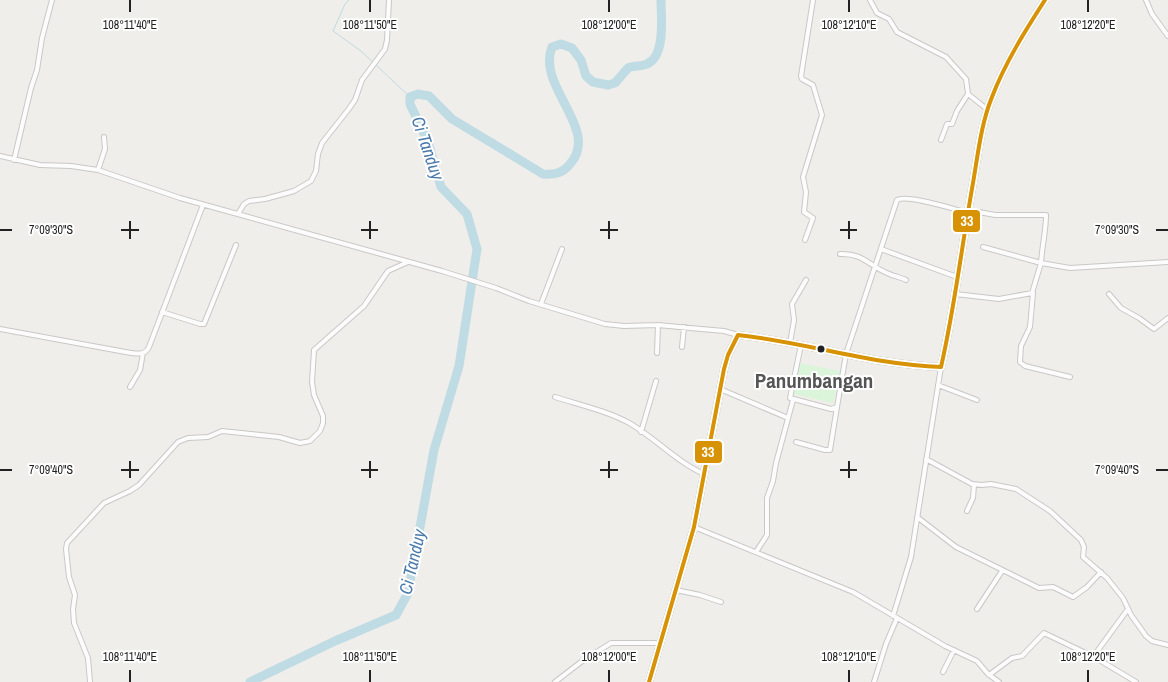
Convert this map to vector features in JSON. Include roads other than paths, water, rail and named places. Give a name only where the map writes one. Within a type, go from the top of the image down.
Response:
[{"type":"main road","points":[[649,682],[694,527],[720,389],[728,355],[738,335],[910,365],[941,367],[984,122],[1004,70],[1045,0]]},
{"type":"street","points":[[14,160],[37,70],[42,38],[52,0]]},
{"type":"street","points":[[238,214],[244,204],[249,201],[266,199],[294,191],[311,180],[316,171],[320,146],[355,100],[360,84],[382,55],[387,40],[389,0]]},
{"type":"street","points":[[805,240],[814,218],[804,212],[806,192],[803,177],[822,112],[814,85],[802,79],[801,76],[813,0]]},
{"type":"street","points":[[870,0],[877,13],[889,19],[897,32],[946,57],[966,79],[968,94],[957,111],[952,124],[947,124],[941,140]]},
{"type":"street","points":[[1146,0],[1152,14],[1168,36]]},
{"type":"street","points":[[968,94],[988,110]]},
{"type":"street","points":[[98,170],[105,149],[104,137]]},
{"type":"street","points":[[0,156],[40,165],[71,166],[98,170],[203,205],[442,271],[614,326],[684,327],[724,331],[738,335]]},
{"type":"street","points":[[796,442],[826,450],[830,449],[846,354],[898,199],[944,205],[968,212],[996,215],[1046,215],[1041,263],[1033,293],[1030,327],[1022,346],[1020,362],[1025,366],[1070,377]]},
{"type":"street","points":[[130,387],[140,370],[143,353],[147,349],[162,312],[203,205]]},
{"type":"street","points":[[162,312],[204,324],[236,245]]},
{"type":"street","points":[[983,247],[1041,263],[1070,268],[1168,262]]},
{"type":"street","points":[[542,304],[562,249]]},
{"type":"street","points":[[881,249],[957,277]]},
{"type":"street","points":[[840,254],[860,256],[885,272],[906,280]]},
{"type":"street","points":[[90,682],[88,658],[74,623],[75,594],[69,577],[66,548],[68,543],[104,503],[139,485],[178,442],[185,438],[208,437],[222,431],[279,437],[300,443],[310,441],[324,424],[323,416],[314,395],[312,382],[314,350],[364,306],[388,271],[409,262]]},
{"type":"street","points":[[790,343],[794,320],[792,304],[806,280]]},
{"type":"street","points":[[955,294],[999,299],[1033,293]]},
{"type":"street","points":[[1108,294],[1121,308],[1154,329],[1168,318]]},
{"type":"street","points":[[657,353],[658,326]]},
{"type":"street","points":[[682,346],[684,327]]},
{"type":"street","points":[[0,328],[131,353],[143,353]]},
{"type":"street","points":[[801,345],[790,398],[831,409],[837,407]]},
{"type":"street","points":[[874,682],[895,617],[911,557],[941,367]]},
{"type":"street","points":[[641,432],[656,381]]},
{"type":"street","points":[[938,385],[977,400]]},
{"type":"street","points":[[720,389],[788,418]]},
{"type":"street","points":[[555,397],[610,415],[630,424],[685,463],[704,474]]},
{"type":"street","points":[[756,552],[767,535],[767,498],[793,400]]},
{"type":"street","points":[[926,460],[974,484],[992,484],[1016,489],[1050,511],[1081,540],[1084,547],[1083,557],[1100,572],[1123,598],[1143,632],[1152,641],[1168,645]]},
{"type":"street","points":[[967,511],[973,498],[974,484]]},
{"type":"street","points":[[917,518],[956,547],[1038,588],[1052,587],[1073,598],[1087,588],[1100,572]]},
{"type":"street","points":[[694,527],[853,592],[976,661],[989,675],[999,682]]},
{"type":"street","points":[[977,609],[1002,571]]},
{"type":"street","points":[[676,590],[722,602]]},
{"type":"street","points":[[1093,657],[1128,609]]},
{"type":"street","points":[[989,675],[1012,658],[1022,656],[1044,633],[1093,657],[1136,682]]},
{"type":"street","points":[[555,682],[581,662],[611,643],[660,643]]},
{"type":"street","points":[[942,672],[954,650]]},
{"type":"waterway","points":[[349,0],[345,4],[333,31],[361,51],[410,97]]},
{"type":"waterway","name":"Ci Tanduy","points":[[250,682],[335,641],[396,615],[408,593],[434,450],[459,366],[477,249],[467,214],[441,187],[428,142],[410,104],[410,97],[418,94],[429,96],[452,119],[543,174],[558,173],[565,170],[570,164],[577,151],[578,137],[574,122],[552,77],[549,62],[552,47],[561,44],[572,48],[581,60],[586,76],[593,82],[608,85],[615,83],[628,68],[647,64],[653,60],[657,53],[662,25],[661,0]]},
{"type":"district","name":"Panumbangan","points":[[814,380]]}]
